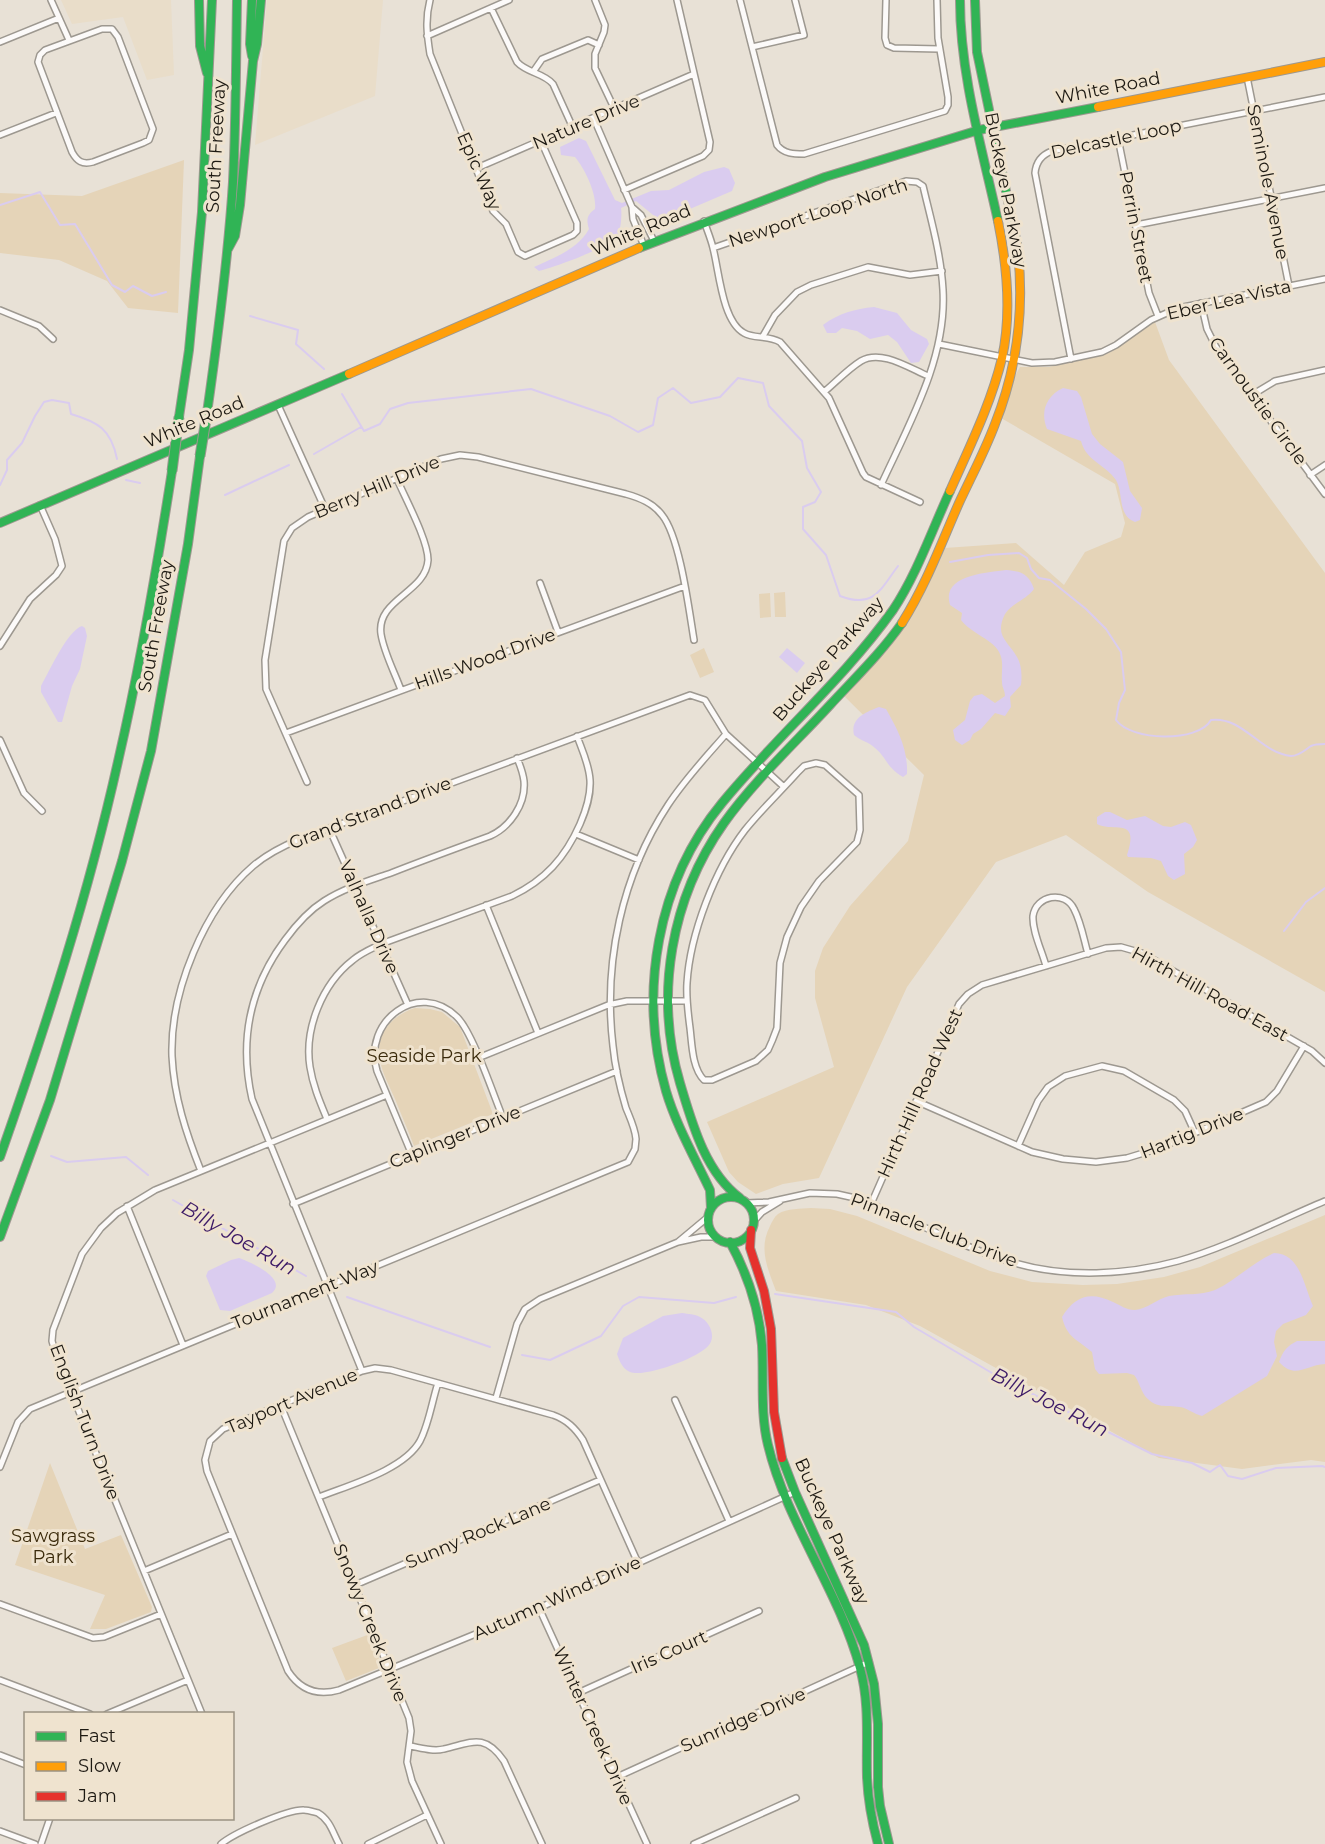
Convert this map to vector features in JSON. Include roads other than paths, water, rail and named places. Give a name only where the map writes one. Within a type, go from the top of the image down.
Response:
[{"type":"main road","points":[[199,0],[200,46],[210,87]]},
{"type":"main road","name":"South Freeway","points":[[0,1157],[58,984],[110,794],[147,624],[172,471],[198,259],[210,87],[212,0]]},
{"type":"main road","name":"South Freeway","points":[[0,1237],[50,1100],[123,861],[150,751],[188,544],[207,413],[226,253],[234,152],[237,0]]},
{"type":"main road","points":[[252,0],[250,44],[253,61]]},
{"type":"main road","points":[[226,253],[235,236],[240,205],[261,0]]},
{"type":"main road","name":"Buckeye Parkway","points":[[709,1212],[710,1190],[675,1115],[657,1052],[653,1001],[659,939],[667,907],[679,873],[712,815],[735,786],[864,647],[894,608],[916,567],[981,420],[1002,357],[1007,306],[1006,267],[964,64],[960,0]]},
{"type":"main road","name":"Buckeye Parkway","points":[[743,1201],[733,1195],[718,1178],[688,1110],[672,1057],[667,1016],[668,975],[672,943],[692,878],[724,823],[746,795],[874,657],[907,615],[928,575],[999,413],[1016,359],[1021,310],[1020,269],[1016,238],[977,52],[975,0]]},
{"type":"main road","name":"White Road","points":[[0,523],[654,241],[825,177],[979,130],[1325,62]]},
{"type":"main road","points":[[726,1197],[743,1201],[751,1208],[752,1226],[744,1238],[730,1242],[716,1237],[709,1227],[709,1212],[720,1199],[726,1197]]},
{"type":"main road","name":"Buckeye Parkway","points":[[752,1226],[750,1248],[764,1291],[771,1329],[776,1434],[782,1459],[795,1492],[870,1662],[878,1705],[878,1787],[889,1844]]},
{"type":"main road","name":"Buckeye Parkway","points":[[730,1242],[746,1272],[756,1304],[762,1343],[763,1413],[771,1455],[785,1496],[849,1636],[860,1667],[869,1725],[867,1767],[869,1807],[878,1844]]},
{"type":"street","points":[[51,0],[69,40]]},
{"type":"street","name":"Epic Way","points":[[430,0],[426,14],[430,54],[493,211],[506,224],[518,252],[525,256],[573,235],[577,231],[576,223],[541,141]]},
{"type":"street","points":[[427,36],[509,0]]},
{"type":"street","points":[[595,0],[605,25],[595,54],[595,68],[615,110]]},
{"type":"street","points":[[624,190],[703,156],[710,150],[677,0]]},
{"type":"street","points":[[740,0],[777,145],[783,151],[792,154],[804,154],[945,111],[948,105],[939,49],[937,0]]},
{"type":"street","points":[[752,47],[804,35],[795,0]]},
{"type":"street","points":[[886,0],[885,38],[887,45],[894,48],[939,49]]},
{"type":"street","points":[[491,8],[517,62],[521,67],[549,79],[573,128]]},
{"type":"street","points":[[0,42],[59,18]]},
{"type":"street","points":[[102,28],[112,29],[118,37],[152,123],[152,135],[143,143],[103,159],[89,163],[80,162],[72,152],[56,112],[38,62],[40,55],[45,50],[102,28]]},
{"type":"street","points":[[533,72],[542,59],[588,40],[599,45]]},
{"type":"street","name":"Nature Drive","points":[[477,168],[694,74]]},
{"type":"street","name":"Seminole Avenue","points":[[1248,77],[1289,286]]},
{"type":"street","name":"Delcastle Loop","points":[[1071,359],[1037,189],[1035,168],[1043,155],[1052,151],[1325,97]]},
{"type":"street","points":[[0,135],[56,112]]},
{"type":"street","points":[[594,119],[632,207],[633,219],[644,246]]},
{"type":"street","name":"Perrin Street","points":[[1118,138],[1149,293],[1158,316]]},
{"type":"street","name":"Newport Loop North","points":[[713,248],[906,181],[917,182],[923,186],[942,271]]},
{"type":"street","points":[[1136,225],[1325,188]]},
{"type":"street","points":[[632,207],[641,215],[654,241]]},
{"type":"street","points":[[704,221],[731,318],[745,334],[771,337],[780,342],[824,392],[829,398],[863,473],[871,480],[920,502]]},
{"type":"street","points":[[764,336],[775,315],[797,292],[811,285],[868,267],[910,275],[942,271],[943,292],[939,344],[912,418],[881,485]]},
{"type":"street","name":"Eber Lea Vista","points":[[939,344],[1002,357],[1047,363],[1071,359],[1108,349],[1158,316],[1178,309],[1325,279]]},
{"type":"street","name":"Carnoustie Circle","points":[[1201,303],[1207,329],[1216,347],[1325,494]]},
{"type":"street","points":[[0,310],[39,326],[53,339]]},
{"type":"street","points":[[824,392],[862,360],[873,357],[886,359],[928,376]]},
{"type":"street","points":[[1252,395],[1275,381],[1325,370]]},
{"type":"street","points":[[278,405],[325,509]]},
{"type":"street","name":"Berry Hill Drive","points":[[308,782],[266,689],[265,660],[284,541],[292,528],[308,517],[441,459],[459,455],[478,457],[648,502],[661,513],[670,528],[685,586],[694,640]]},
{"type":"street","points":[[1310,475],[1325,465]]},
{"type":"street","points":[[397,479],[423,540],[428,558],[424,574],[388,609],[381,626],[383,642],[401,690]]},
{"type":"street","points":[[0,646],[30,599],[56,575],[62,566],[55,539],[40,505]]},
{"type":"street","points":[[540,583],[558,632]]},
{"type":"street","name":"Hills Wood Drive","points":[[286,733],[685,586]]},
{"type":"street","name":"Grand Strand Drive","points":[[201,1171],[179,1109],[172,1053],[177,1008],[196,946],[217,909],[253,866],[288,844],[328,828],[683,696],[701,697],[709,704],[726,734]]},
{"type":"street","points":[[617,1071],[610,1004],[613,952],[627,891],[639,860],[667,806],[685,780],[726,734],[784,787]]},
{"type":"street","points":[[327,1119],[314,1086],[309,1065],[309,1045],[318,1006],[328,989],[345,967],[363,952],[528,888],[545,876],[564,855],[576,834],[588,802],[590,782],[577,736]]},
{"type":"street","points":[[0,740],[24,793],[42,811]]},
{"type":"street","points":[[362,1371],[268,1144],[252,1099],[246,1068],[247,1029],[254,999],[270,962],[296,926],[321,903],[355,886],[490,836],[502,829],[517,810],[524,790],[524,777],[517,758]]},
{"type":"street","points":[[816,763],[825,765],[859,795],[860,830],[857,842],[819,881],[801,906],[788,937],[780,963],[777,1028],[768,1050],[756,1061],[712,1080],[704,1080],[697,1069],[687,1000],[687,980],[696,934],[708,897],[723,863],[745,830],[804,766],[816,763]]},
{"type":"street","name":"Valhalla Drive","points":[[328,828],[408,1005]]},
{"type":"street","points":[[576,834],[639,860]]},
{"type":"street","points":[[1049,965],[1033,919],[1038,906],[1049,898],[1060,897],[1073,907],[1088,954]]},
{"type":"street","points":[[486,905],[538,1033]]},
{"type":"street","name":"Hirth Hill Road East","points":[[1049,965],[1121,947],[1142,953],[1304,1046],[1317,1054],[1325,1063]]},
{"type":"street","name":"Hirth Hill Road West","points":[[871,1204],[959,1004],[968,994],[982,985],[1049,965]]},
{"type":"street","points":[[478,1058],[610,1004],[627,1001],[687,1000]]},
{"type":"street","points":[[412,1155],[374,1058],[376,1038],[381,1027],[389,1017],[408,1005],[432,1004],[452,1012],[463,1024],[503,1118]]},
{"type":"street","name":"Hartig Drive","points":[[916,1101],[1018,1146],[1047,1156],[1096,1162],[1126,1158],[1143,1154],[1266,1102],[1277,1091],[1304,1046]]},
{"type":"street","points":[[1018,1146],[1038,1101],[1048,1087],[1065,1076],[1102,1066],[1124,1071],[1174,1100],[1185,1111],[1195,1133]]},
{"type":"street","name":"Caplinger Drive","points":[[293,1204],[617,1071]]},
{"type":"street","name":"Tournament Way","points":[[0,1467],[14,1429],[30,1409],[627,1162],[635,1149],[636,1134],[617,1071]]},
{"type":"street","name":"English Turn Drive","points":[[202,1712],[54,1351],[53,1330],[88,1244],[109,1220],[127,1206],[155,1190],[387,1095]]},
{"type":"street","name":"Pinnacle Club Drive","points":[[743,1201],[762,1203],[810,1193],[837,1194],[864,1200],[967,1246],[1018,1264],[1072,1272],[1098,1273],[1127,1271],[1177,1261],[1204,1252],[1325,1201]]},
{"type":"street","name":"Pinnacle Club Drive","points":[[752,1226],[762,1212],[783,1199]]},
{"type":"street","points":[[127,1206],[183,1345]]},
{"type":"street","points":[[678,1242],[709,1212]]},
{"type":"street","points":[[496,1398],[517,1324],[525,1309],[540,1299],[678,1242],[701,1237],[716,1237]]},
{"type":"street","name":"Tayport Avenue","points":[[317,1692],[304,1688],[288,1671],[207,1471],[205,1460],[210,1441],[223,1430],[362,1371],[375,1368],[392,1370],[563,1418],[571,1424],[583,1440],[638,1563]]},
{"type":"street","points":[[319,1497],[397,1465],[411,1455],[421,1440],[438,1383]]},
{"type":"street","points":[[675,1400],[729,1521]]},
{"type":"street","name":"Snowy Creek Drive","points":[[281,1406],[409,1718],[411,1731],[407,1762],[412,1782],[441,1844]]},
{"type":"street","name":"Sunny Rock Lane","points":[[355,1585],[600,1480]]},
{"type":"street","name":"Autumn Wind Drive","points":[[317,1692],[339,1690],[539,1608],[795,1492]]},
{"type":"street","points":[[144,1571],[232,1534]]},
{"type":"street","points":[[0,1604],[93,1638],[104,1637],[161,1614]]},
{"type":"street","name":"Winter Creek Drive","points":[[539,1608],[647,1844]]},
{"type":"street","name":"Iris Court","points":[[578,1693],[759,1611]]},
{"type":"street","name":"Sunridge Drive","points":[[616,1778],[870,1662]]},
{"type":"street","points":[[0,1680],[87,1712]]},
{"type":"street","points":[[109,1712],[188,1680]]},
{"type":"street","points":[[410,1746],[442,1750],[460,1743],[475,1741],[489,1745],[504,1761],[542,1844]]},
{"type":"street","points":[[0,1755],[24,1764]]},
{"type":"street","points":[[694,1844],[796,1798]]},
{"type":"street","points":[[221,1844],[233,1835],[291,1811],[305,1810],[317,1813],[326,1820],[339,1844]]},
{"type":"street","points":[[368,1844],[427,1815]]},
{"type":"street","points":[[41,1844],[49,1820]]},
{"type":"street","points":[[0,1831],[36,1844]]},
{"type":"waterway","points":[[0,205],[40,192],[60,225],[75,224],[112,285],[125,292],[133,286],[152,296],[166,292]]},
{"type":"waterway","points":[[250,316],[298,330],[296,344],[324,369]]},
{"type":"waterway","points":[[342,394],[364,431],[380,424],[390,409],[408,403],[531,389],[610,416],[638,432],[653,425],[658,398],[673,388],[691,403],[720,397],[738,378],[763,383],[769,406],[802,441],[807,468],[821,492],[815,502],[803,507],[803,529],[826,555],[840,596],[861,600],[869,599],[881,589],[898,566]]},
{"type":"waterway","points":[[0,485],[7,470],[7,460],[22,443],[44,402],[52,400],[69,403],[71,414],[89,420],[102,428],[111,440],[117,459]]},
{"type":"waterway","points":[[314,454],[361,427]]},
{"type":"waterway","points":[[225,495],[289,465]]},
{"type":"waterway","points":[[126,480],[140,483]]},
{"type":"waterway","points":[[950,562],[988,555],[1019,553],[1027,558],[1031,569],[1039,578],[1050,580],[1086,609],[1106,629],[1121,652],[1125,690],[1119,703],[1116,720],[1124,727],[1149,735],[1179,736],[1193,733],[1211,720],[1222,720],[1242,729],[1270,749],[1291,756],[1313,745],[1325,744]]},
{"type":"waterway","points":[[1284,931],[1306,902],[1325,888]]},
{"type":"waterway","name":"Billy Joe Run","points":[[51,1156],[67,1162],[126,1157],[148,1175]]},
{"type":"waterway","name":"Billy Joe Run","points":[[173,1200],[306,1276]]},
{"type":"waterway","name":"Billy Joe Run","points":[[775,1294],[896,1312],[914,1327],[997,1376],[1152,1454],[1192,1463],[1210,1472],[1220,1465],[1228,1476],[1242,1479],[1276,1468],[1325,1467]]},
{"type":"waterway","name":"Billy Joe Run","points":[[347,1297],[490,1347]]},
{"type":"waterway","name":"Billy Joe Run","points":[[522,1355],[550,1360],[601,1336],[623,1306],[639,1297],[714,1303],[736,1297]]},
{"type":"park label","name":"Seaside Park","points":[[424,1056]]},
{"type":"park label","name":"Sawgrass Park","points":[[53,1546]]}]
